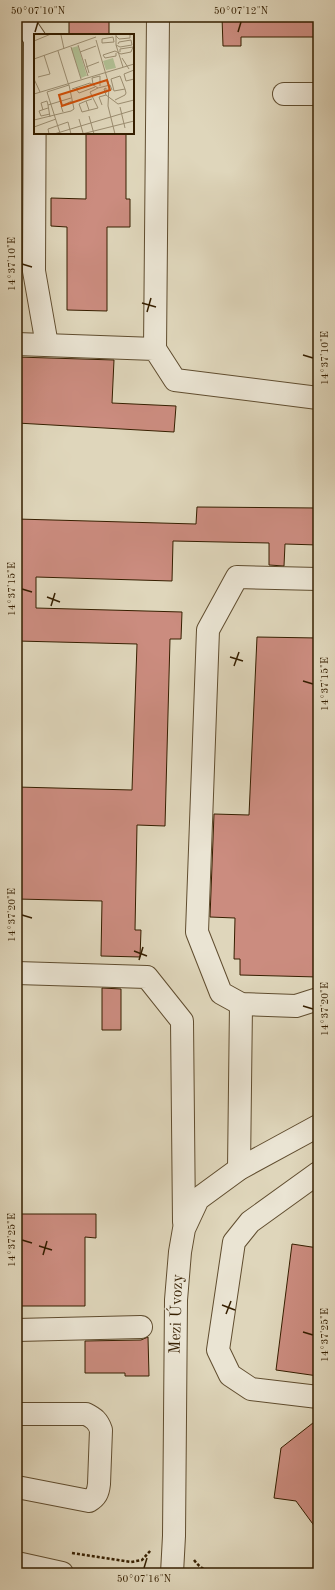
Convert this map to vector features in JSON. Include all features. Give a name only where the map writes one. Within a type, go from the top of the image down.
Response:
[{"type":"street","points":[[20,17],[34,38]]},
{"type":"street","points":[[158,17],[155,349],[175,380],[318,398]]},
{"type":"street","points":[[284,94],[318,94]]},
{"type":"street","points":[[35,134],[34,271],[47,345]]},
{"type":"street","points":[[17,344],[155,349]]},
{"type":"street","points":[[318,579],[237,577],[208,630],[197,932],[221,993],[242,1004],[296,1006],[318,999]]},
{"type":"street","points":[[17,973],[147,977],[182,1021],[184,1229]]},
{"type":"street","points":[[239,1169],[242,1004]]},
{"type":"street","name":"Mezi Úvozy","points":[[172,1573],[174,1528],[176,1300],[180,1252],[184,1229],[198,1199],[239,1169],[318,1126]]},
{"type":"street","points":[[318,1173],[250,1222],[234,1242],[218,1350],[230,1375],[250,1389],[318,1397]]},
{"type":"street","points":[[17,1330],[141,1327]]},
{"type":"street","points":[[17,1414],[86,1414],[93,1417],[101,1430],[99,1484],[98,1492],[94,1498],[89,1501],[17,1487]]},
{"type":"street","points":[[17,1563],[62,1573]]},
{"type":"path","points":[[70,1552],[131,1562],[142,1560],[152,1548]]},
{"type":"path","points":[[193,1558],[199,1567],[208,1572],[215,1573]]},
{"type":"building","points":[[69,17],[109,17],[109,34],[69,34]]},
{"type":"building","points":[[222,17],[318,17],[318,37],[241,37],[241,46],[223,46]]},
{"type":"building","points":[[86,134],[126,134],[126,199],[130,199],[130,227],[107,227],[107,311],[67,310],[67,227],[51,226],[51,198],[86,199]]},
{"type":"building","points":[[17,357],[114,360],[112,403],[176,406],[174,432],[17,423]]},
{"type":"building","points":[[197,507],[318,508],[318,545],[285,544],[284,566],[269,565],[269,543],[173,541],[172,581],[36,577],[36,608],[182,612],[181,639],[170,639],[165,826],[137,825],[135,930],[141,930],[140,957],[101,956],[102,901],[17,899],[17,787],[132,790],[137,644],[17,641],[17,519],[196,524]]},
{"type":"building","points":[[257,637],[318,638],[318,977],[240,975],[240,959],[234,959],[235,918],[210,917],[214,814],[249,815]]},
{"type":"building","points":[[102,988],[121,989],[121,1030],[102,1030]]},
{"type":"building","points":[[17,1214],[96,1214],[96,1238],[85,1237],[85,1306],[17,1306]]},
{"type":"building","points":[[292,1244],[318,1248],[318,1376],[276,1370]]},
{"type":"building","points":[[148,1337],[149,1376],[125,1376],[125,1373],[85,1373],[85,1341],[141,1340]]},
{"type":"building","points":[[318,1419],[318,1531],[296,1501],[274,1498],[281,1448]]}]
